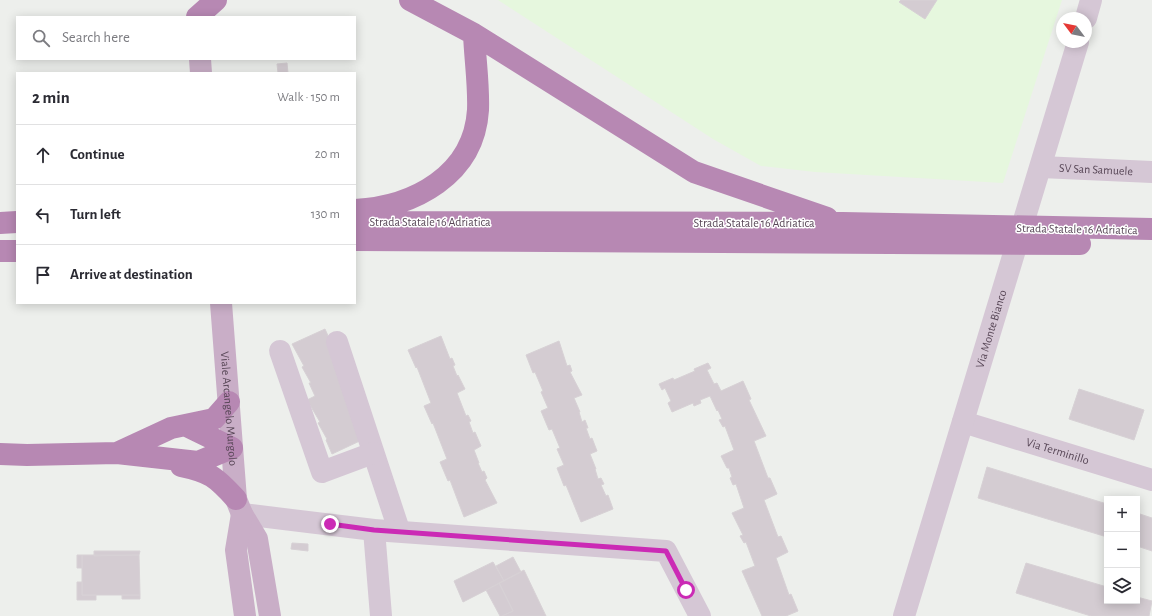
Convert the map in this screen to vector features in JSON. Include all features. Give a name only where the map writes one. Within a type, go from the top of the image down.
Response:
[{"type":"highway","points":[[198,16],[216,0]]},
{"type":"highway","points":[[410,0],[474,34],[694,172],[843,223]]},
{"type":"highway","points":[[356,210],[396,204],[422,194],[444,179],[461,159],[473,136],[478,110],[474,34]]},
{"type":"highway","points":[[0,223],[16,222]]},
{"type":"highway","name":"Strada Statale 16 Adriatica","points":[[356,222],[843,223],[992,235]]},
{"type":"highway","name":"Strada Statale 16 Adriatica","points":[[356,240],[992,235],[1068,236],[1152,230]]},
{"type":"highway","name":"Strada Statale 16 Adriatica","points":[[1068,236],[1152,245]]},
{"type":"highway","points":[[0,240],[16,240]]},
{"type":"highway","points":[[0,251],[16,251]]},
{"type":"highway","points":[[117,453],[171,428],[187,426],[214,419],[229,402]]},
{"type":"highway","points":[[187,426],[232,448]]},
{"type":"highway","points":[[0,454],[27,455],[117,453],[198,462],[232,448]]},
{"type":"highway","points":[[117,453],[200,470],[217,479],[239,506]]},
{"type":"main road","points":[[196,0],[197,16]]},
{"type":"main road","points":[[200,60],[201,72]]},
{"type":"main road","name":"Viale Arcangelo Murgolo","points":[[221,304],[232,448],[239,506],[236,550],[245,616]]},
{"type":"main road","name":"Viale Arcangelo Murgolo","points":[[239,506],[257,539],[270,616]]},
{"type":"street","points":[[1088,12],[1091,0]]},
{"type":"street","name":"Via Monte Bianco","points":[[904,616],[1076,48]]},
{"type":"street","name":"SV San Samuele","points":[[1041,167],[1152,172]]},
{"type":"street","points":[[336,342],[399,530]]},
{"type":"street","points":[[280,351],[322,472],[373,453]]},
{"type":"street","name":"Via Terminillo","points":[[963,422],[1152,480]]},
{"type":"street","points":[[239,506],[374,530],[399,530],[666,551],[700,616]]},
{"type":"street","points":[[374,530],[381,616]]},
{"type":"shaded area","points":[[498,0],[1062,0],[1058,12],[1056,12],[1056,19],[1003,183],[815,172],[761,166],[713,139]]},
{"type":"building","points":[[901,0],[937,0],[925,19],[899,2]]},
{"type":"building","points":[[287,63],[288,72],[278,72],[277,64]]},
{"type":"building","points":[[325,329],[333,347],[364,439],[332,454],[326,440],[327,439],[318,423],[320,422],[307,400],[315,396],[309,383],[311,383],[302,367],[304,366],[292,344]]},
{"type":"building","points":[[441,336],[450,359],[452,358],[455,365],[453,366],[457,376],[458,375],[465,389],[457,393],[466,416],[468,415],[471,421],[469,422],[473,433],[475,432],[481,446],[474,450],[482,472],[484,471],[487,478],[485,480],[497,503],[464,517],[450,480],[448,481],[440,462],[447,459],[433,423],[432,424],[424,406],[431,403],[417,367],[416,368],[408,350]]},
{"type":"building","points":[[559,341],[567,366],[570,365],[572,371],[570,372],[582,395],[574,398],[580,412],[582,422],[585,420],[590,439],[592,438],[597,451],[590,454],[598,479],[601,478],[604,484],[601,485],[606,496],[608,495],[613,509],[581,522],[566,485],[564,486],[557,468],[564,465],[557,449],[560,448],[552,429],[549,430],[541,411],[548,408],[541,392],[543,391],[535,372],[533,373],[526,355]]},
{"type":"building","points":[[708,363],[711,368],[707,370],[714,384],[717,383],[721,391],[743,381],[751,399],[749,400],[766,436],[754,441],[768,478],[770,478],[777,494],[764,500],[778,537],[781,536],[788,552],[776,558],[789,595],[791,594],[798,611],[786,616],[762,616],[742,571],[755,566],[746,542],[744,543],[740,536],[743,535],[732,513],[744,508],[736,484],[733,485],[730,478],[732,477],[729,468],[727,468],[721,456],[734,450],[725,426],[723,427],[719,420],[722,419],[718,410],[717,411],[710,396],[700,400],[701,403],[694,406],[693,403],[672,412],[668,403],[671,401],[665,388],[662,390],[659,384],[673,378],[674,380],[695,371],[694,369]]},
{"type":"building","points":[[1079,389],[1144,410],[1134,440],[1069,419]]},
{"type":"building","points":[[987,467],[1104,503],[1104,536],[978,498]]},
{"type":"building","points":[[1140,514],[1152,518],[1152,551],[1140,547]]},
{"type":"building","points":[[292,543],[308,544],[308,551],[291,549]]},
{"type":"building","points":[[94,551],[140,551],[139,555],[94,556]]},
{"type":"building","points":[[77,555],[82,555],[82,568],[77,568]]},
{"type":"building","points":[[82,555],[139,555],[140,595],[82,595]]},
{"type":"building","points":[[513,557],[521,572],[504,581],[496,566]]},
{"type":"building","points":[[493,562],[504,581],[463,602],[454,581]]},
{"type":"building","points":[[1026,563],[1104,586],[1104,604],[1140,604],[1140,598],[1152,601],[1149,616],[1091,616],[1016,593]]},
{"type":"building","points":[[524,570],[546,616],[502,616],[513,611],[499,583]]},
{"type":"building","points":[[77,582],[82,582],[82,595],[96,595],[96,600],[77,600]]},
{"type":"building","points":[[499,583],[513,611],[502,616],[500,616],[486,590]]},
{"type":"building","points":[[122,595],[140,595],[140,599],[122,599]]},
{"type":"route","points":[[330,524],[374,530],[399,530],[666,551],[686,590]]}]
